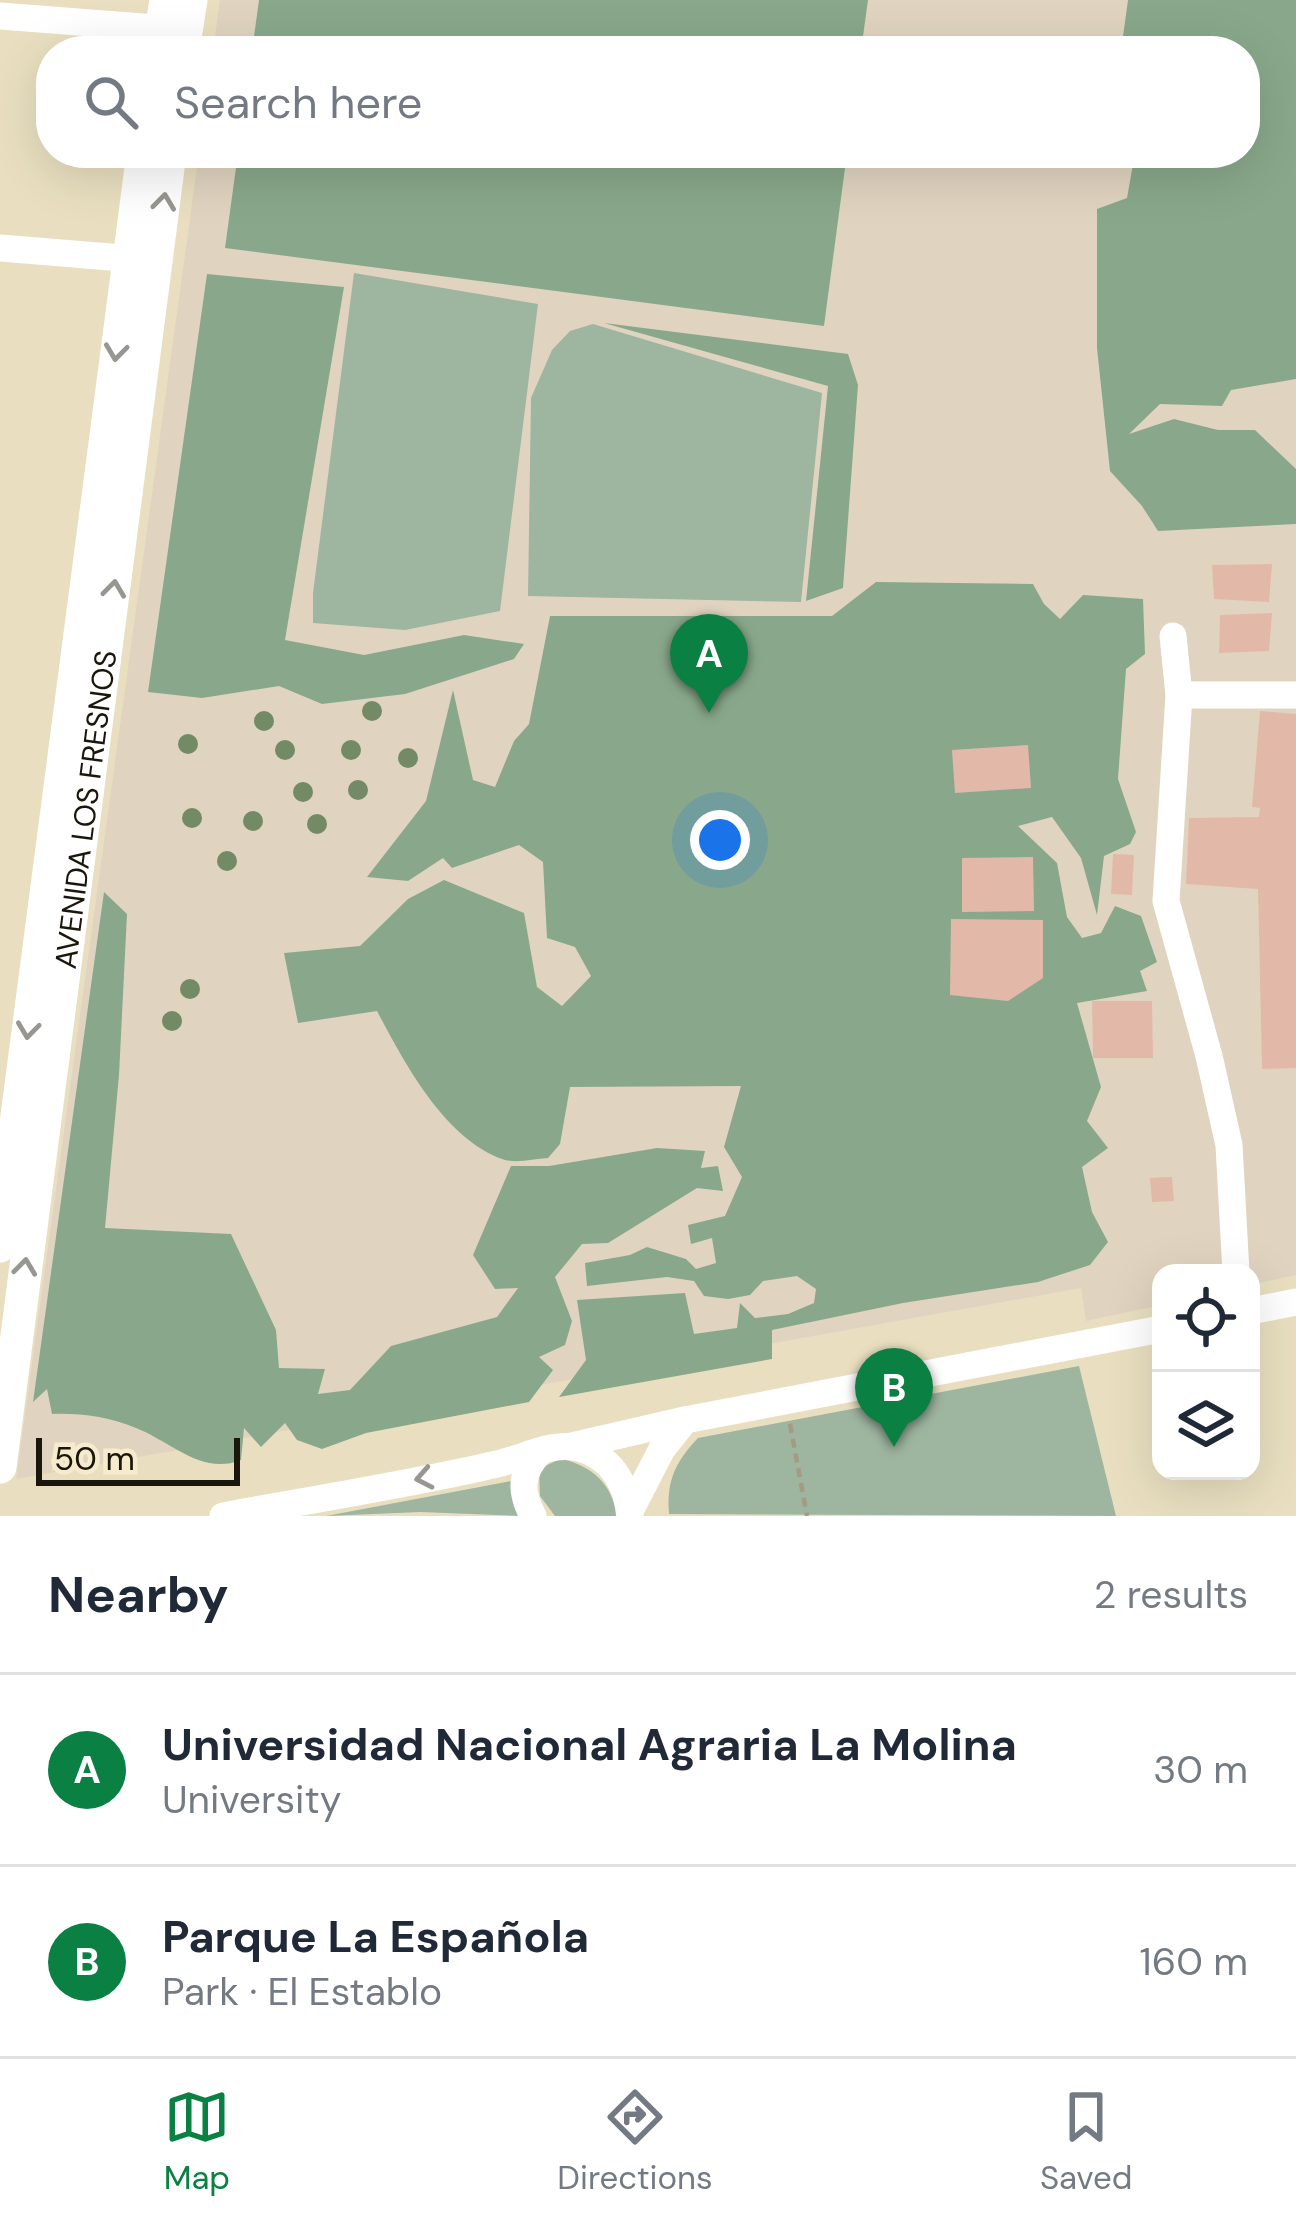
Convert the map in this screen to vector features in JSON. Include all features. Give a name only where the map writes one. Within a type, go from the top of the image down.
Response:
[{"type":"main road","name":"AVENIDA LOS FRESNOS","points":[[143,168],[143,259]]},
{"type":"main road","name":"AVENIDA LOS FRESNOS","points":[[0,1246],[143,259],[166,168]]},
{"type":"main road","name":"AVENIDA LOS FRESNOS","points":[[0,1467],[19,1128]]},
{"type":"street","points":[[0,16],[174,27]]},
{"type":"street","points":[[0,248],[143,259]]},
{"type":"street","points":[[1173,635],[1179,695],[1166,901],[1228,1145],[1235,1264]]},
{"type":"street","points":[[1179,695],[1296,695]]},
{"type":"street","points":[[1260,1309],[1296,1302]]},
{"type":"street","points":[[223,1516],[685,1420],[1152,1331]]},
{"type":"street","points":[[636,1514],[649,1474],[685,1420]]},
{"type":"street","points":[[572,1446],[613,1469],[636,1514]]},
{"type":"street","points":[[532,1516],[523,1482],[539,1453]]},
{"type":"path","points":[[785,1401],[807,1516]]},
{"type":"shaded area","points":[[220,0],[1296,0],[1296,1275],[1260,1283],[1260,1264],[1152,1264],[1152,1307],[1086,1321],[1081,1288],[16,1479],[197,168],[1260,168],[1260,36],[215,36]]},
{"type":"green space","points":[[259,0],[868,0],[863,36],[254,36]]},
{"type":"green space","points":[[1128,0],[1296,0],[1296,379],[1231,390],[1222,406],[1160,404],[1129,434],[1174,419],[1218,430],[1255,430],[1296,469],[1296,524],[1158,531],[1110,471],[1097,348],[1097,209],[1127,198],[1132,168],[1260,168],[1260,36],[1123,36]]},
{"type":"green space","points":[[236,168],[845,168],[824,326],[225,248]]},
{"type":"green space","points":[[354,273],[538,304],[500,611],[405,630],[313,623]]},
{"type":"green space","points":[[207,274],[344,287],[285,640],[364,655],[464,635],[524,644],[514,659],[405,694],[322,704],[279,686],[202,698],[148,692]]},
{"type":"green space","points":[[604,323],[848,354],[858,385],[843,588],[806,601],[828,386]]},
{"type":"green space","points":[[593,324],[822,393],[801,602],[528,596],[531,398],[552,350],[570,331]]},
{"type":"green space","points":[[876,582],[1033,584],[1060,619],[1083,595],[1143,599],[1145,654],[1126,669],[1118,779],[1136,832],[1130,844],[1104,856],[1097,915],[1081,858],[1052,817],[1018,826],[1057,863],[1067,917],[1082,938],[1101,933],[1115,906],[1141,916],[1157,962],[1140,971],[1147,991],[1077,1003],[1101,1087],[1087,1121],[1108,1148],[1082,1167],[1092,1212],[1108,1242],[1090,1265],[1038,1282],[772,1330],[772,1359],[559,1397],[586,1360],[577,1300],[685,1293],[694,1334],[737,1328],[740,1303],[755,1318],[788,1314],[814,1303],[816,1289],[797,1276],[763,1281],[750,1295],[728,1299],[704,1296],[694,1281],[667,1277],[587,1286],[585,1263],[647,1247],[686,1259],[696,1269],[716,1263],[712,1238],[691,1244],[688,1225],[725,1216],[742,1177],[724,1147],[741,1086],[570,1087],[560,1144],[548,1158],[502,1159],[481,1149],[444,1116],[413,1075],[377,1011],[298,1023],[284,953],[360,946],[408,899],[444,880],[524,913],[537,987],[562,1006],[591,976],[575,947],[547,938],[543,862],[519,845],[452,868],[443,858],[408,881],[367,877],[426,801],[453,690],[473,780],[495,787],[514,741],[529,724],[550,616],[832,616]]},
{"type":"green space","points":[[104,892],[127,914],[105,1228],[231,1234],[276,1330],[279,1368],[325,1369],[318,1394],[350,1390],[391,1346],[497,1317],[518,1288],[495,1289],[473,1255],[511,1166],[549,1166],[657,1148],[705,1151],[701,1168],[718,1166],[723,1191],[697,1188],[608,1243],[582,1244],[555,1277],[572,1321],[565,1345],[539,1357],[553,1370],[529,1402],[366,1433],[322,1449],[297,1440],[285,1423],[261,1447],[244,1428],[241,1460],[227,1464],[187,1455],[116,1421],[52,1414],[47,1389],[33,1402]]},
{"type":"green space","points":[[1079,1366],[1116,1516],[669,1514],[674,1472],[698,1438]]},
{"type":"green space","points":[[560,1459],[598,1478],[611,1495],[616,1516],[555,1516],[540,1496],[539,1469]]},
{"type":"green space","points":[[511,1481],[522,1516],[420,1512],[326,1516]]},
{"type":"building","points":[[1272,564],[1269,602],[1214,599],[1212,565]]},
{"type":"building","points":[[1272,613],[1269,651],[1219,653],[1220,615]]},
{"type":"building","points":[[1260,711],[1296,714],[1296,1068],[1262,1069],[1258,889],[1186,884],[1189,818],[1259,817],[1260,808],[1252,807]]},
{"type":"building","points":[[1028,745],[1031,788],[955,793],[952,750]]},
{"type":"building","points":[[1113,854],[1134,855],[1132,895],[1111,894]]},
{"type":"building","points":[[1033,857],[1034,911],[962,912],[962,858]]},
{"type":"building","points":[[951,919],[1043,920],[1043,978],[1008,1001],[950,995]]},
{"type":"building","points":[[1092,1001],[1152,1001],[1153,1058],[1093,1058]]},
{"type":"building","points":[[1172,1177],[1174,1201],[1152,1202],[1150,1178]]},
{"type":"place","name":"Universidad Nacional Agraria La Molina","points":[[709,713]]},
{"type":"place","name":"Parque La Española","points":[[894,1447]]}]
